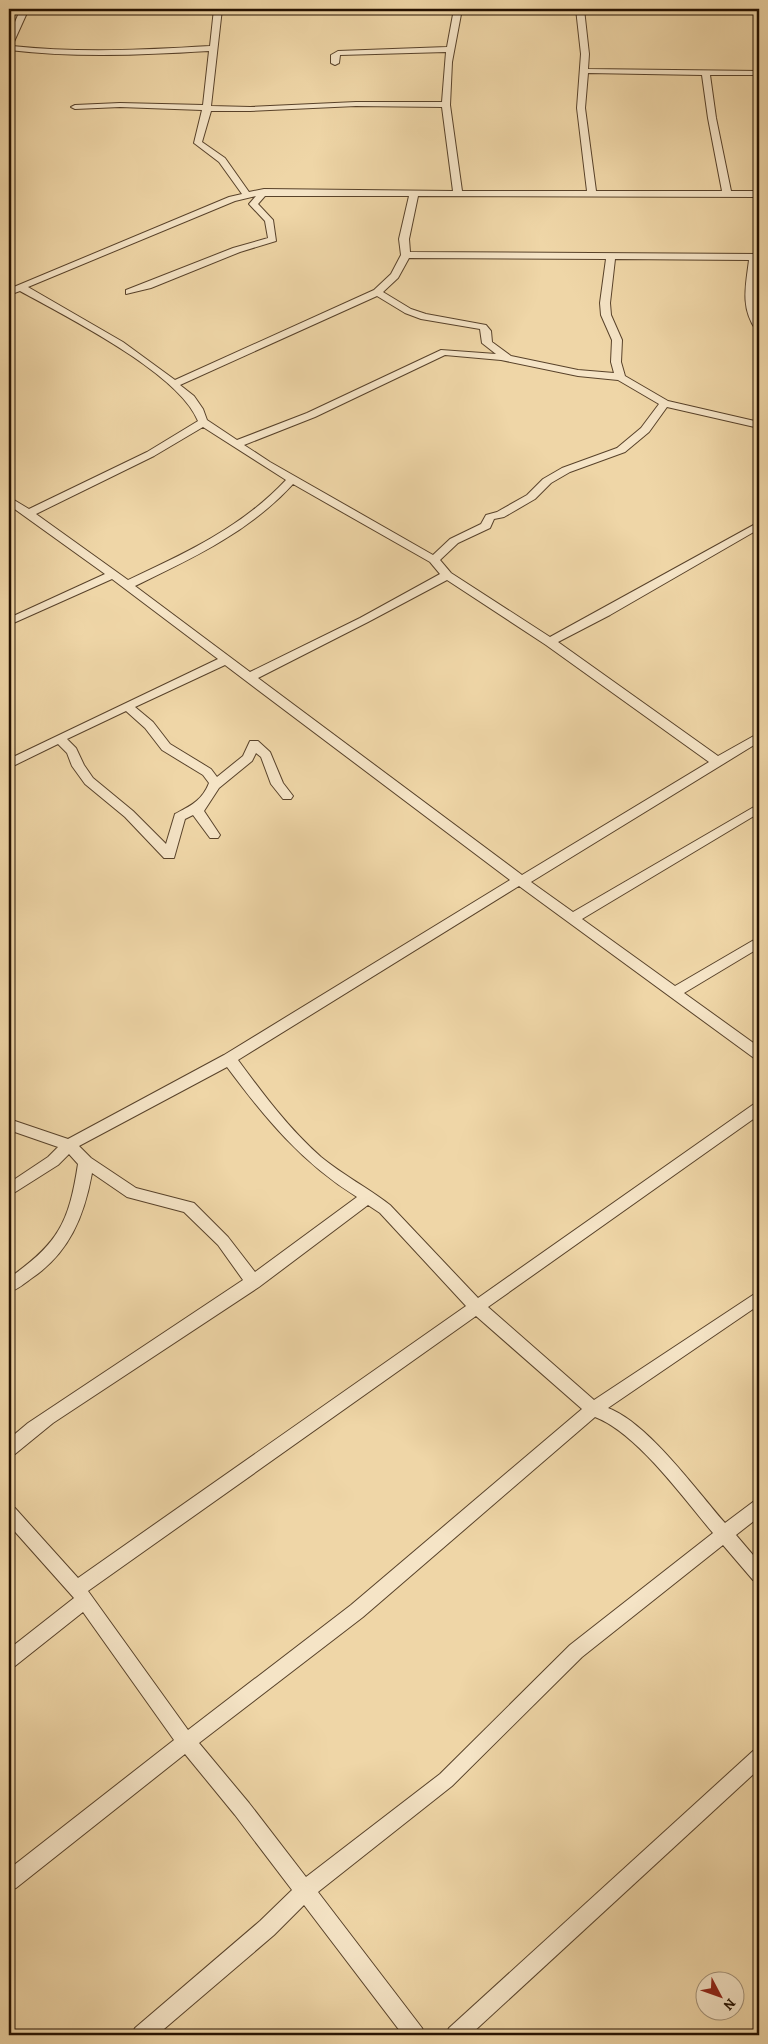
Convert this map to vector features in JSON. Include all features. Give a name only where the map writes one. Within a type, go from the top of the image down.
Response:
[{"type":"street","points":[[17,9],[22,15],[9,47],[37,51],[156,52],[213,48]]},
{"type":"street","points":[[218,9],[207,108],[198,143],[220,158],[246,194]]},
{"type":"street","points":[[308,9],[368,11],[414,9]]},
{"type":"street","points":[[458,9],[451,49],[446,105],[458,193]]},
{"type":"street","points":[[580,9],[584,49],[582,125],[592,193]]},
{"type":"street","points":[[335,63],[335,54],[338,53],[451,49]]},
{"type":"street","points":[[583,70],[759,73]]},
{"type":"street","points":[[706,73],[712,118],[727,193]]},
{"type":"street","points":[[75,107],[120,105],[243,109],[356,104],[446,105]]},
{"type":"street","points":[[9,292],[246,194],[264,192],[759,194]]},
{"type":"street","points":[[129,292],[164,280],[227,252],[273,238],[269,220],[253,204],[264,192]]},
{"type":"street","points":[[174,384],[377,292],[392,282],[400,271],[406,255],[404,239],[414,193]]},
{"type":"street","points":[[406,255],[757,257],[750,309],[752,319],[759,328]]},
{"type":"street","points":[[611,256],[605,303],[606,315],[617,340],[616,362],[620,377]]},
{"type":"street","points":[[21,287],[120,344],[152,366],[190,398],[205,424],[291,480],[434,560],[447,575],[550,642],[718,762]]},
{"type":"street","points":[[377,292],[408,311],[424,317],[483,327],[486,330],[487,343],[513,360]]},
{"type":"street","points":[[236,444],[311,415],[444,352],[468,353],[578,373],[620,377],[665,403],[759,425]]},
{"type":"street","points":[[434,560],[454,541],[486,526],[490,517],[500,515],[530,497],[547,481],[566,470],[621,450],[645,430],[665,403]]},
{"type":"street","points":[[28,514],[205,424]]},
{"type":"street","points":[[127,585],[238,528],[271,503],[291,480]]},
{"type":"street","points":[[11,504],[28,514],[127,585],[522,881],[759,1054]]},
{"type":"street","points":[[550,642],[759,525]]},
{"type":"street","points":[[9,622],[112,574]]},
{"type":"street","points":[[250,677],[364,620],[447,575]]},
{"type":"street","points":[[9,764],[59,738],[226,660]]},
{"type":"street","points":[[127,706],[149,725],[166,747],[207,772],[214,786]]},
{"type":"street","points":[[9,1190],[54,1161],[69,1145],[228,1059],[510,884],[522,881],[759,737]]},
{"type":"street","points":[[59,738],[72,751],[78,766],[89,781],[129,814],[169,855],[179,817],[203,804]]},
{"type":"street","points":[[214,834],[197,811],[214,786],[248,758],[254,744],[266,755],[277,784],[287,796]]},
{"type":"street","points":[[573,918],[672,857],[759,808]]},
{"type":"street","points":[[675,992],[759,942]]},
{"type":"street","points":[[228,1059],[257,1097],[308,1153],[331,1174],[369,1196],[385,1209],[477,1307],[593,1409],[614,1417],[636,1433],[759,1574]]},
{"type":"street","points":[[9,1660],[81,1594],[477,1307],[759,1108]]},
{"type":"street","points":[[9,1124],[69,1145],[86,1162],[132,1193],[174,1201],[188,1207],[223,1241],[254,1283]]},
{"type":"street","points":[[9,1286],[45,1260],[60,1242],[80,1200],[86,1162]]},
{"type":"street","points":[[9,1450],[49,1416],[98,1386],[254,1283],[369,1196]]},
{"type":"street","points":[[348,1213],[385,1209]]},
{"type":"street","points":[[9,1881],[357,1611],[593,1409],[759,1297]]},
{"type":"street","points":[[142,2035],[267,1928],[304,1891],[446,1780],[576,1651],[759,1507]]},
{"type":"street","points":[[9,1513],[81,1594],[186,1742],[242,1809],[415,2035]]},
{"type":"street","points":[[456,2035],[759,1757]]}]
